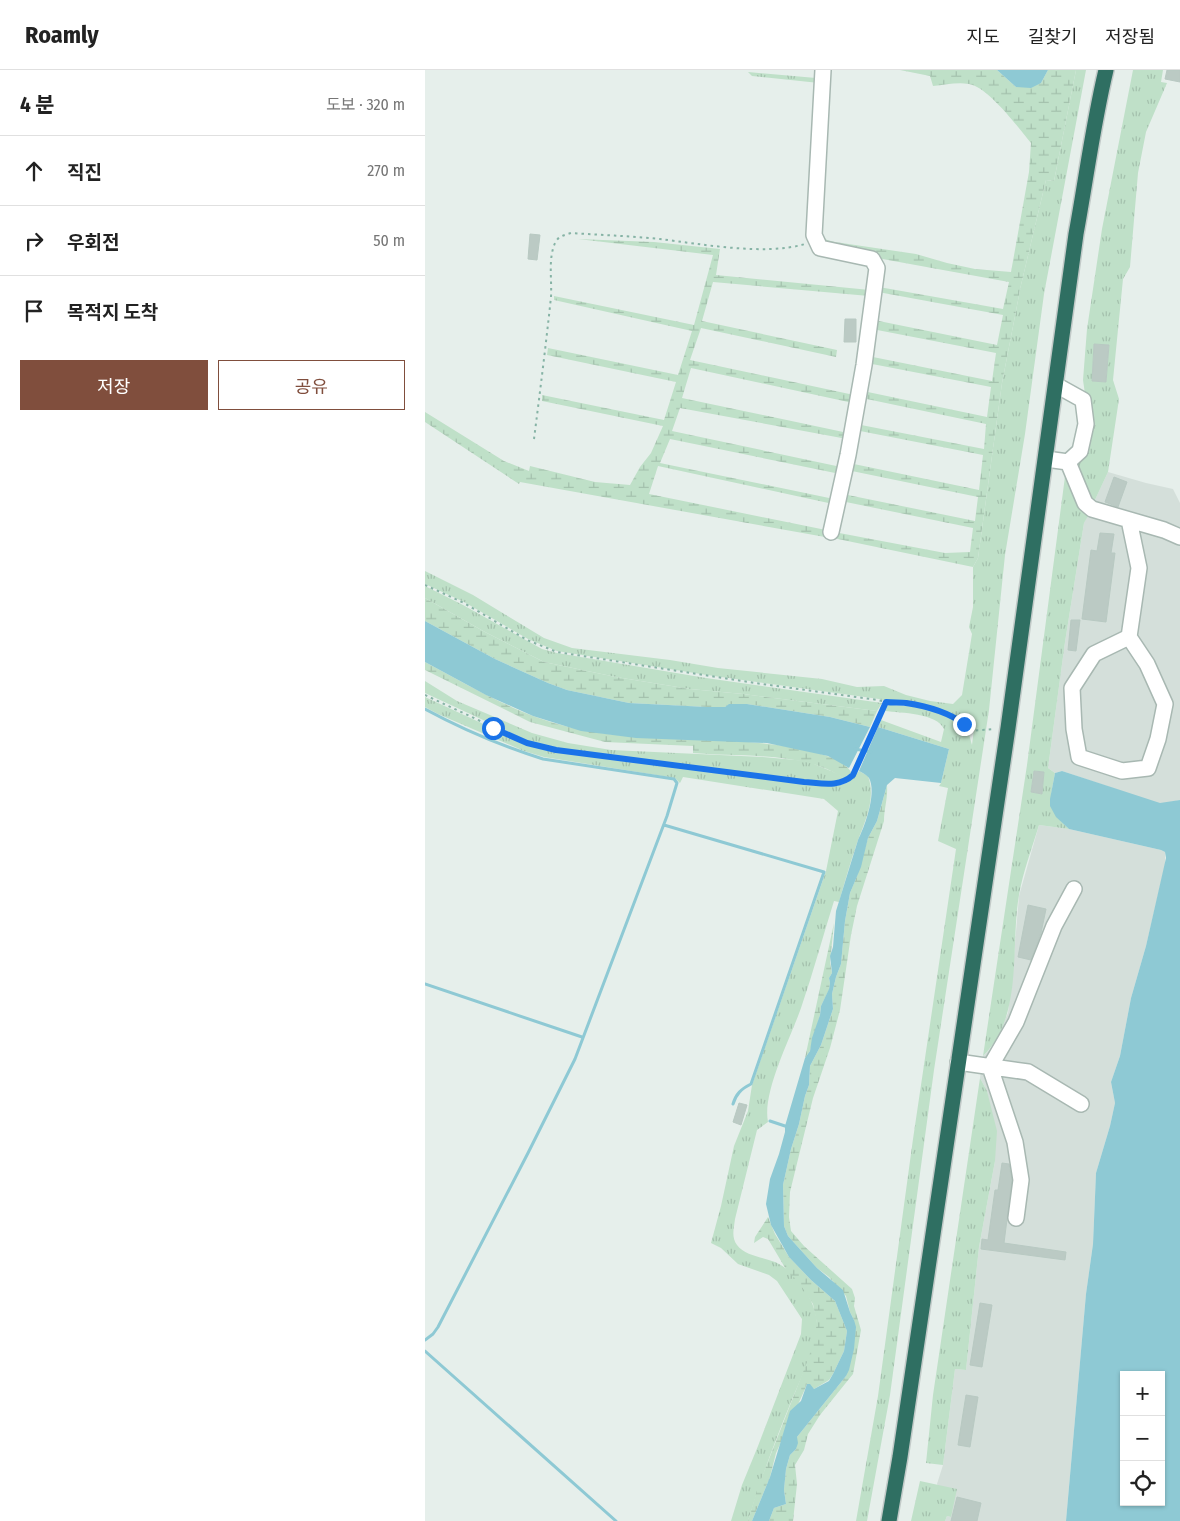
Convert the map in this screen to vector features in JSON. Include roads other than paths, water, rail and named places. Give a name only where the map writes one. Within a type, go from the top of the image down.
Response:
[{"type":"highway","points":[[889,1521],[901,1457],[1008,728],[1076,234],[1106,70]]},
{"type":"street","points":[[823,70],[814,228],[816,240],[818,246],[825,250],[872,259],[877,268],[864,365],[848,455],[831,532]]},
{"type":"street","points":[[1045,459],[1068,462],[1080,451],[1086,424],[1083,400],[1056,386]]},
{"type":"street","points":[[1068,462],[1085,503],[1092,509],[1164,530],[1180,537]]},
{"type":"street","points":[[1129,520],[1139,568],[1129,637],[1147,664],[1165,704],[1158,739],[1148,768],[1122,771],[1079,757],[1074,729],[1072,688],[1094,654],[1129,637]]},
{"type":"street","points":[[1017,1218],[1021,1180],[1015,1142],[990,1067],[1016,1022],[1054,926],[1074,889]]},
{"type":"street","points":[[958,1062],[1028,1072],[1081,1104]]},
{"type":"water","points":[[997,70],[1048,70],[1041,83],[1031,88],[1016,87]]},
{"type":"water","points":[[425,621],[495,659],[567,690],[629,703],[707,707],[747,704],[830,717],[870,727],[849,768],[828,756],[767,743],[636,738],[581,731],[533,716],[486,695],[425,662]]},
{"type":"water","points":[[878,727],[949,749],[941,783],[895,778],[887,785],[877,821],[868,838],[861,867],[850,893],[841,964],[832,994],[833,1009],[821,1045],[810,1066],[809,1085],[783,1185],[784,1226],[788,1236],[817,1268],[843,1290],[856,1327],[854,1349],[846,1376],[797,1437],[796,1449],[790,1455],[786,1469],[784,1490],[786,1504],[774,1508],[769,1521],[752,1521],[770,1477],[790,1411],[801,1401],[807,1384],[810,1384],[814,1389],[829,1381],[844,1351],[847,1331],[835,1301],[789,1257],[771,1225],[766,1204],[770,1179],[779,1154],[785,1126],[805,1058],[810,1051],[821,1006],[829,989],[829,978],[832,973],[830,956],[833,947],[836,911],[871,801],[872,792],[869,778],[859,771]]},
{"type":"water","points":[[1062,771],[1160,803],[1180,800],[1180,1521],[1066,1521],[1086,1294],[1093,1244],[1096,1173],[1115,1103],[1111,1082],[1120,1056],[1131,998],[1146,946],[1166,858],[1165,852],[1161,850],[1069,829],[1056,817],[1050,806],[1055,773]]},
{"type":"waterway","points":[[425,709],[483,737],[543,759],[674,779],[677,783],[667,816],[575,1059],[438,1327],[425,1340]]},
{"type":"waterway","points":[[855,749],[871,752]]},
{"type":"waterway","points":[[664,825],[824,872],[751,1084],[739,1092],[733,1104]]},
{"type":"waterway","points":[[425,984],[582,1037]]},
{"type":"waterway","points":[[770,1121],[785,1126]]},
{"type":"waterway","points":[[425,1351],[616,1521]]}]
